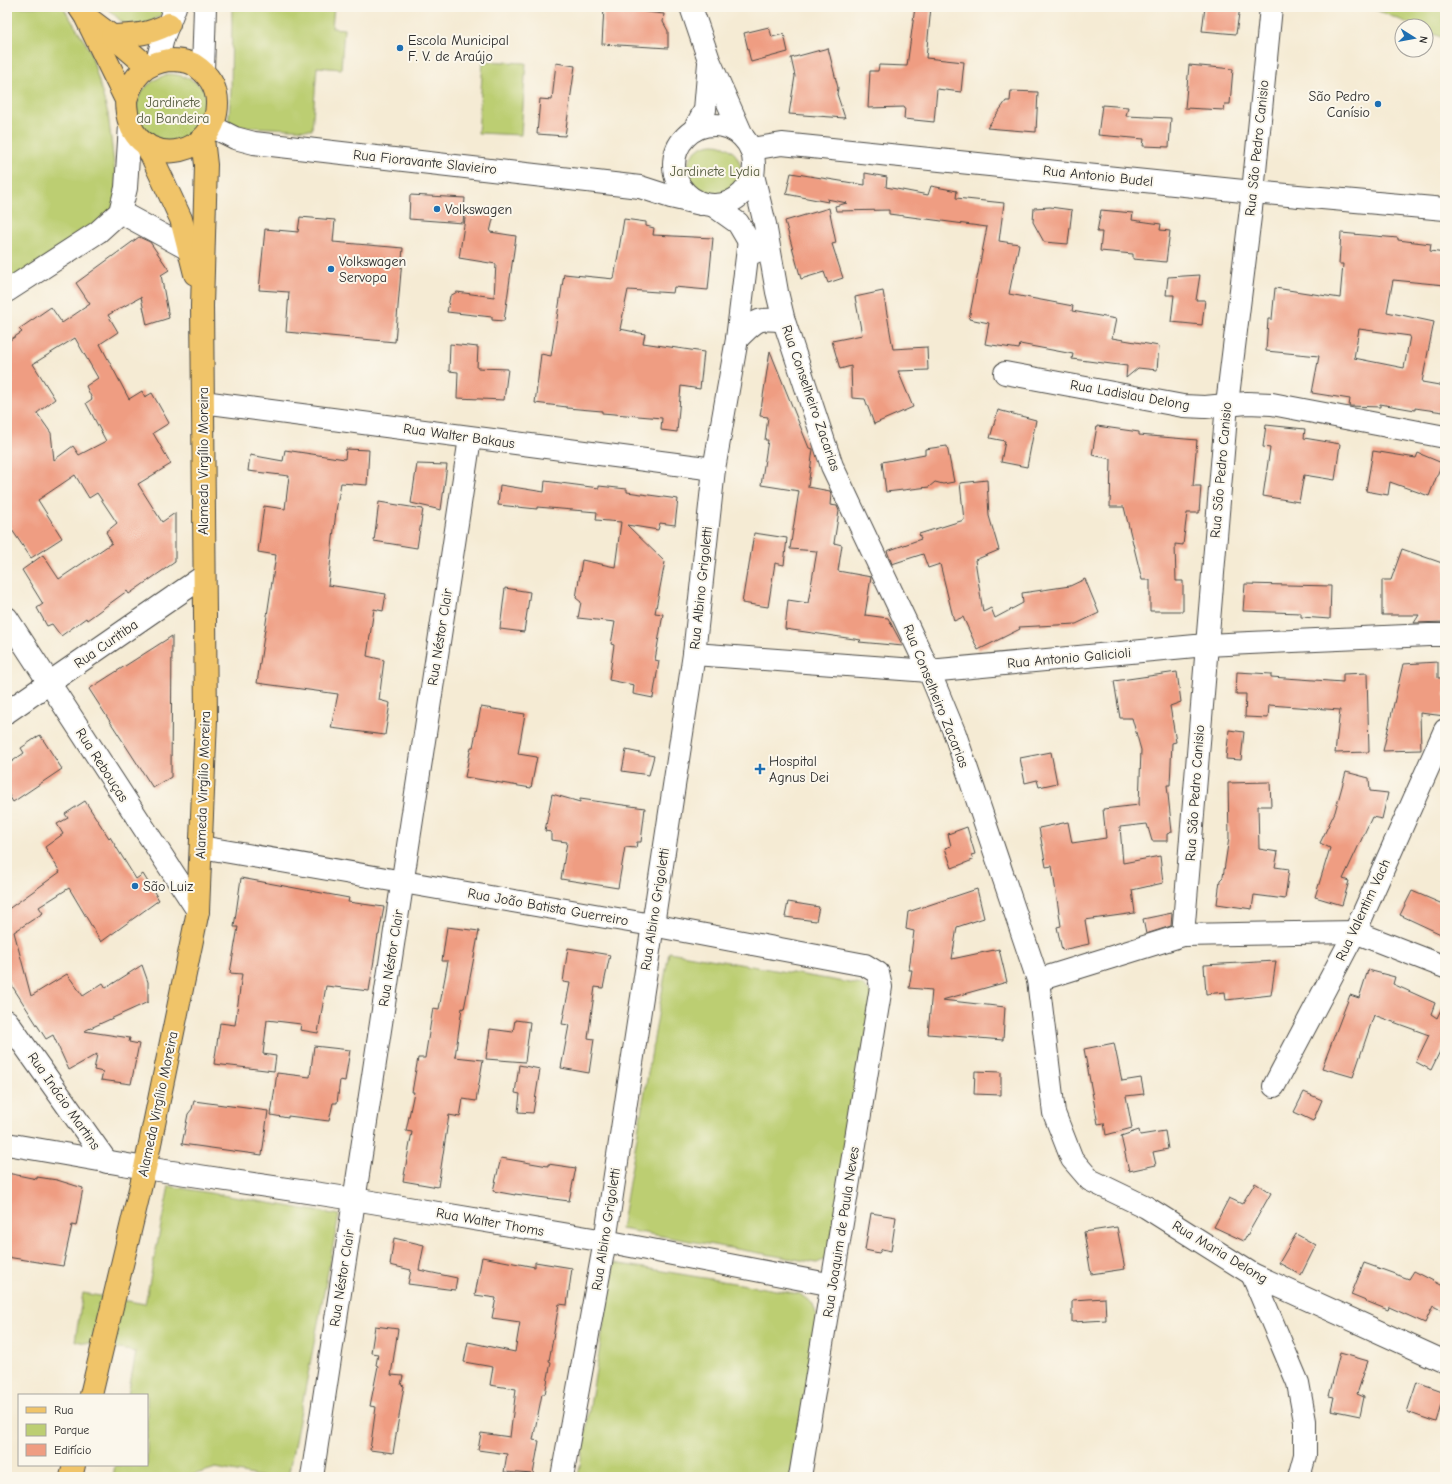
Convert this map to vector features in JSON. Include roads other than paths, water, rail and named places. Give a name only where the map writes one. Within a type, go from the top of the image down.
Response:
[{"type":"main road","points":[[82,12],[112,36],[152,64]]},
{"type":"main road","points":[[82,12],[126,100]]},
{"type":"main road","points":[[112,36],[142,34],[154,31],[172,15]]},
{"type":"main road","points":[[174,60],[190,63],[203,71],[212,83],[217,97],[217,112],[208,133],[190,148],[175,152],[160,150],[146,144],[137,136],[130,125],[126,113],[126,100],[130,87],[137,75],[152,64],[174,60]]},
{"type":"main road","name":"Alameda Virgílio Moreira","points":[[91,1394],[145,1168],[198,911],[206,719],[202,306],[208,133]]},
{"type":"main road","name":"Alameda Virgílio Moreira","points":[[146,144],[181,219],[190,250],[202,306]]},
{"type":"main road","points":[[71,1477],[74,1466]]},
{"type":"street","points":[[203,71],[205,7]]},
{"type":"street","points":[[691,7],[709,60],[747,143],[753,175],[748,187],[739,197],[727,203],[708,205],[689,198],[680,188],[675,176],[675,156],[677,149],[684,138],[694,130],[707,125],[720,125],[733,129],[747,143]]},
{"type":"street","name":"Rua São Pedro Canisio","points":[[1184,935],[1226,404],[1253,192],[1270,7]]},
{"type":"street","points":[[152,64],[172,15]]},
{"type":"street","points":[[694,130],[705,110],[709,60]]},
{"type":"street","points":[[7,291],[98,232],[120,212],[126,188],[130,125]]},
{"type":"street","name":"Rua Fioravante Slavieiro","points":[[208,133],[254,143],[640,186],[671,197],[708,205]]},
{"type":"street","name":"Rua Antonio Budel","points":[[747,143],[782,144],[1253,192],[1445,209]]},
{"type":"street","points":[[640,186],[662,171],[675,156]]},
{"type":"street","name":"Rua Conselheiro Zacarias","points":[[753,175],[765,224],[777,292],[784,321],[832,466],[929,671],[955,734],[1038,980],[1054,1113]]},
{"type":"street","name":"Rua Conselheiro Zacarias","points":[[708,205],[738,223],[749,240],[777,292]]},
{"type":"street","points":[[120,212],[190,250]]},
{"type":"street","name":"Rua Albino Grigoletti","points":[[562,1477],[605,1241],[694,654],[714,469],[737,339],[749,240]]},
{"type":"street","points":[[737,339],[754,322],[762,319],[784,321]]},
{"type":"street","name":"Rua Ladislau Delong","points":[[1005,373],[1183,406],[1205,407],[1246,403],[1272,404],[1445,437]]},
{"type":"street","name":"Rua Walter Bakaus","points":[[203,402],[714,469]]},
{"type":"street","name":"Rua Néstor Clair","points":[[312,1477],[470,438]]},
{"type":"street","name":"Rua Curitiba","points":[[7,712],[204,576]]},
{"type":"street","name":"Rua Rebouças","points":[[7,618],[198,911]]},
{"type":"street","name":"Rua Antonio Galicioli","points":[[694,654],[929,671],[1206,645],[1445,635]]},
{"type":"street","name":"Rua Valentim Vach","points":[[1274,1086],[1355,932],[1445,730]]},
{"type":"street","name":"Rua João Batista Guerreiro","points":[[201,847],[652,925],[865,965],[878,973],[881,987]]},
{"type":"street","points":[[1038,980],[1184,935],[1355,932],[1445,966]]},
{"type":"street","name":"Rua Joaquim de Paula Neves","points":[[800,1477],[833,1285],[881,987]]},
{"type":"street","name":"Rua Inácio Martins","points":[[7,1021],[107,1162]]},
{"type":"street","name":"Rua Maria Delong","points":[[1054,1113],[1072,1159],[1090,1180],[1146,1207],[1252,1274],[1445,1362]]},
{"type":"street","name":"Rua Walter Thoms","points":[[7,1144],[107,1162],[354,1199],[605,1241],[833,1285]]},
{"type":"street","points":[[1252,1274],[1298,1382],[1305,1421],[1305,1455],[1299,1477]]},
{"type":"place","name":"Escola Municipal F. V. de Araújo","points":[[400,48]]},
{"type":"place","name":"São Pedro Canísio","points":[[1378,104]]},
{"type":"place","name":"Volkswagen","points":[[437,209]]},
{"type":"place","name":"Volkswagen Servopa","points":[[331,269]]},
{"type":"place","name":"Hospital Agnus Dei","points":[[760,769]]},
{"type":"place","name":"São Luiz","points":[[135,886]]},
{"type":"park label","name":"Jardinete da Bandeira","points":[[173,110]]},
{"type":"park label","name":"Jardinete Lydia","points":[[715,171]]}]
